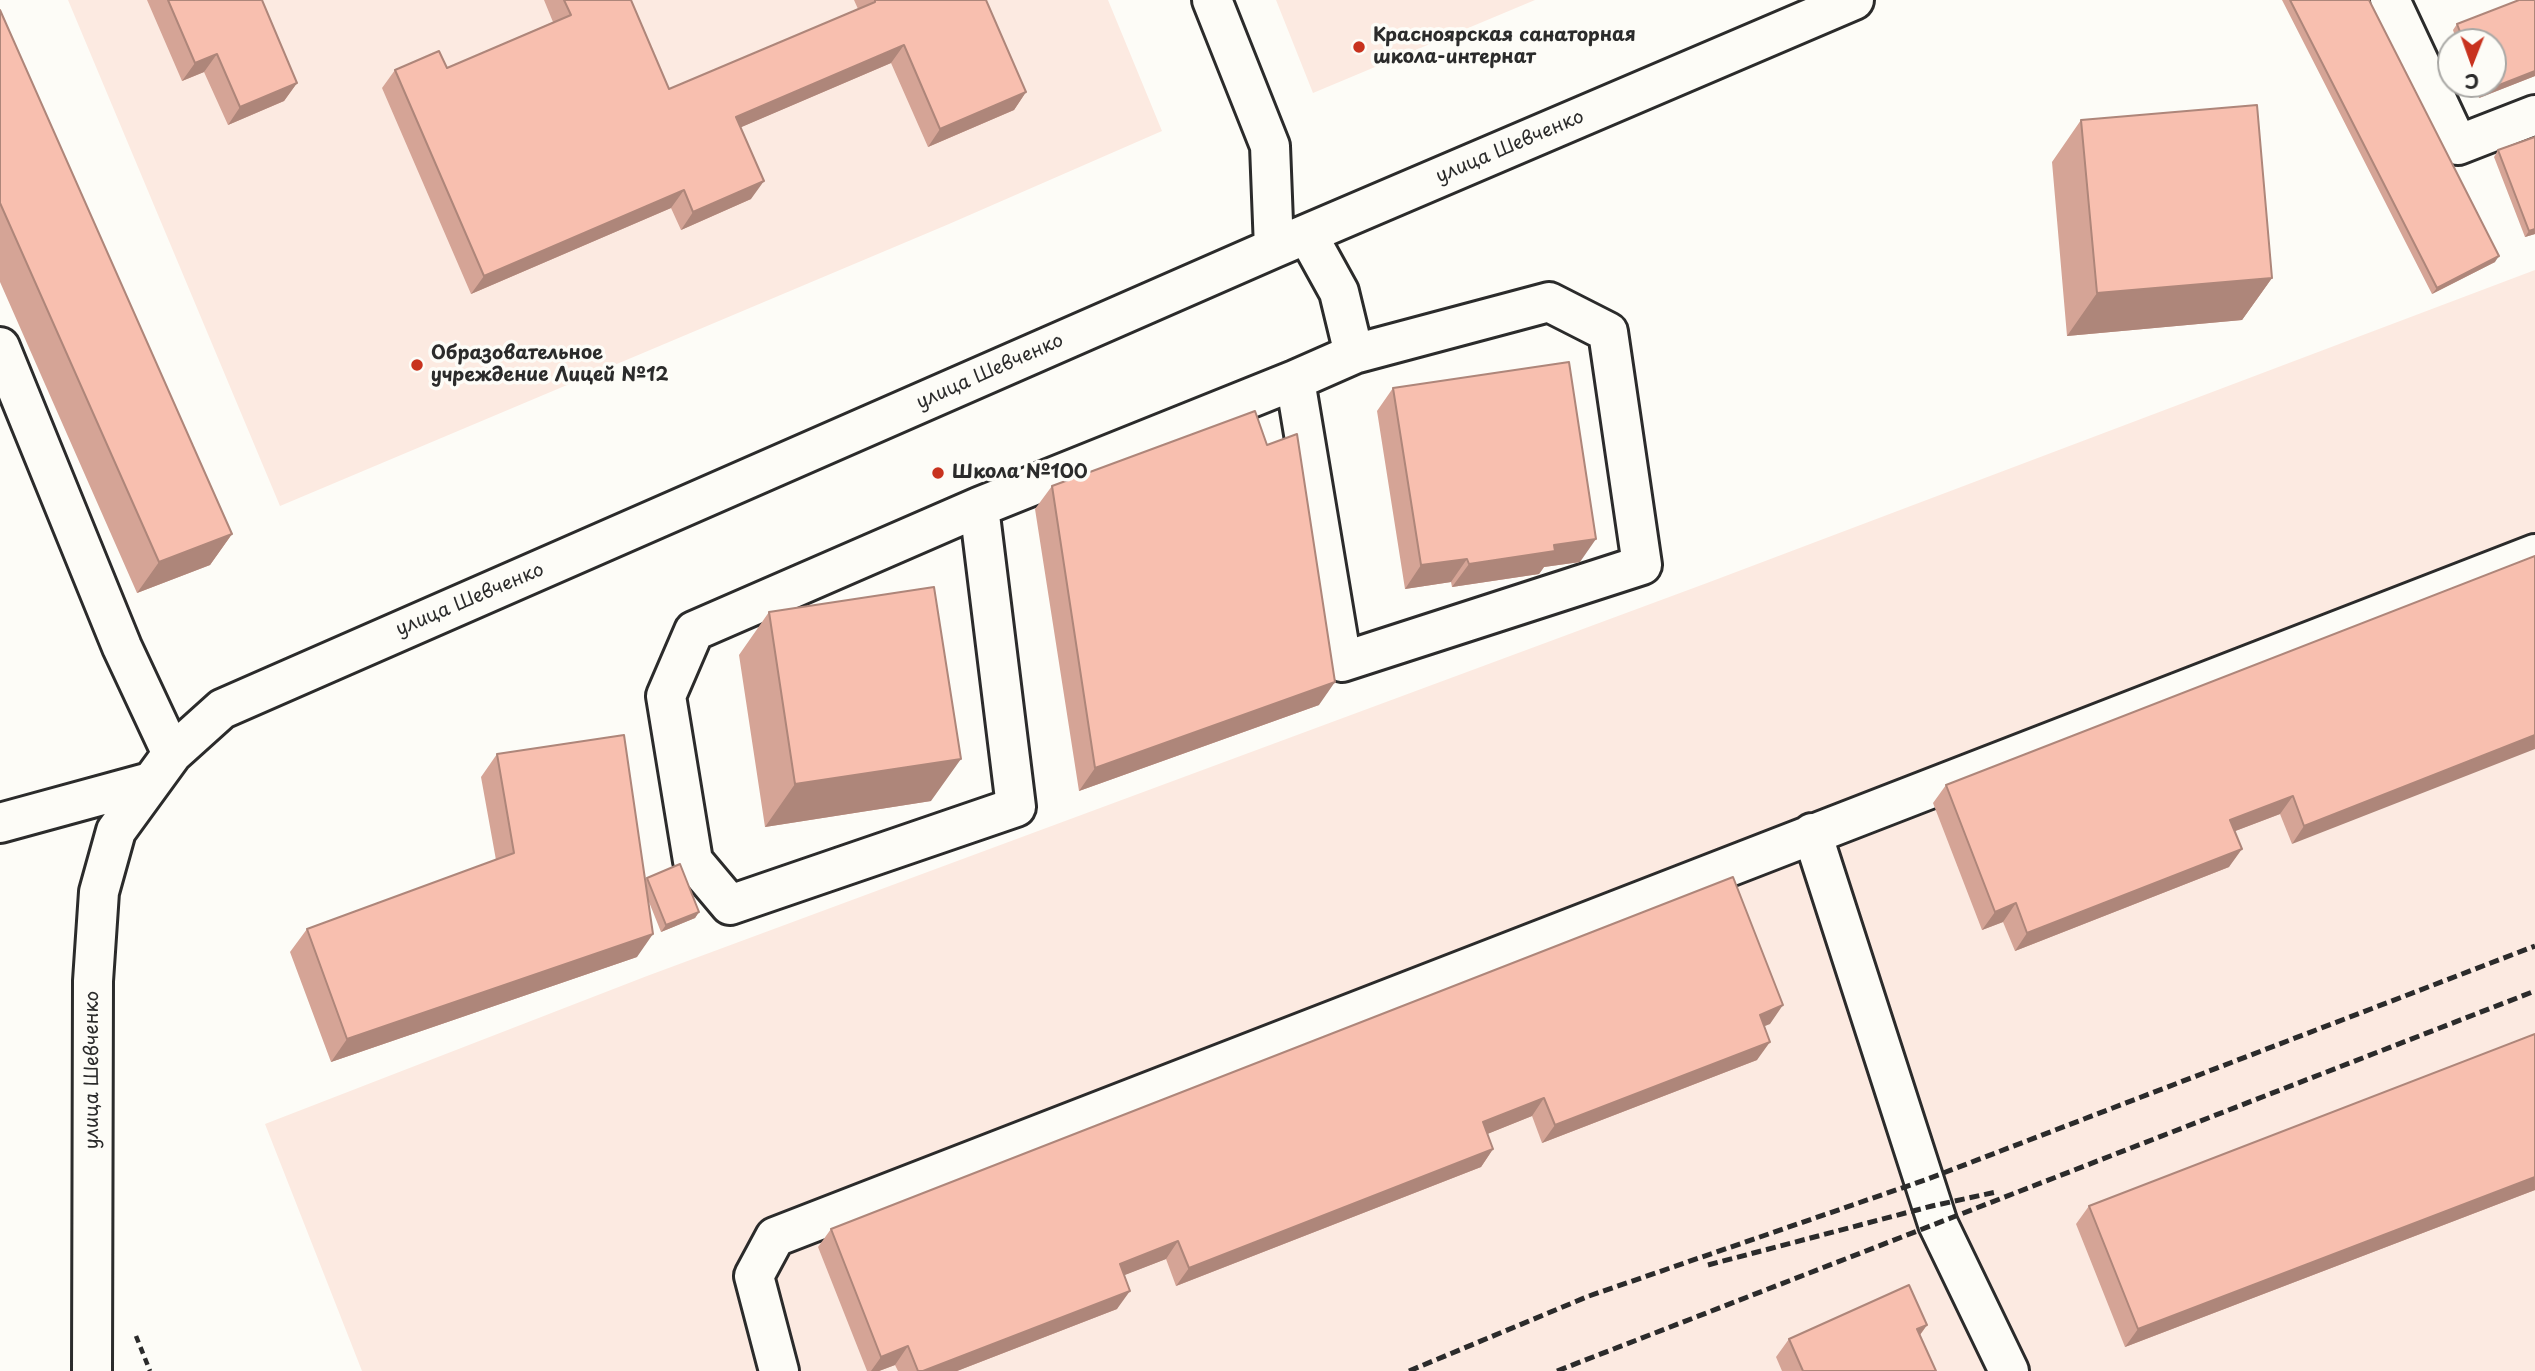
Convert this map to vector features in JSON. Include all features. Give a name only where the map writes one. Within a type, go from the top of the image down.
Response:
[{"type":"street","points":[[1212,0],[1270,146],[1291,241],[1339,292],[1354,354]]},
{"type":"street","name":"улица Шевченко","points":[[92,1371],[93,981],[99,892],[116,831],[161,768],[222,709],[1291,241],[1854,0]]},
{"type":"street","points":[[2400,3],[2458,145],[2535,116]]},
{"type":"street","points":[[979,507],[1016,807],[730,905],[693,861],[666,696],[694,631],[979,507],[1354,354],[1549,303],[1608,332],[1642,565],[1342,662],[1295,380]]},
{"type":"street","points":[[0,347],[122,647],[161,768]]},
{"type":"street","points":[[779,1371],[754,1276],[775,1237],[2535,554]]},
{"type":"street","name":"улица Шевченко","points":[[0,823],[161,768]]},
{"type":"street","points":[[1812,833],[1938,1224],[2009,1371]]},
{"type":"shaded area","name":"Образовательное учреждение Лицей №12","points":[[68,0],[1108,0],[1162,131],[949,224],[280,506]]},
{"type":"shaded area","name":"Красноярская санаторная школа-интернат","points":[[1276,0],[1535,0],[1313,93]]},
{"type":"shaded area","points":[[2535,270],[2535,1371],[362,1371],[265,1124],[647,976],[1707,583]]},
{"type":"building","points":[[168,0],[262,0],[297,83],[240,107],[217,54],[195,63]]},
{"type":"building","points":[[564,0],[631,0],[669,89],[875,0],[986,0],[1026,92],[940,129],[904,45],[736,117],[764,181],[693,212],[684,190],[484,276],[395,70],[439,51],[447,68],[571,15]]},
{"type":"building","points":[[2290,0],[2369,0],[2499,256],[2437,288]]},
{"type":"building","points":[[2519,0],[2535,0],[2535,71],[2507,82],[2507,28],[2459,28],[2457,24]]},
{"type":"building","points":[[0,10],[232,534],[159,562],[0,203]]},
{"type":"building","points":[[2257,105],[2272,278],[2097,293],[2081,120]]},
{"type":"building","points":[[2535,137],[2535,229],[2529,231],[2498,150]]},
{"type":"building","points":[[1569,362],[1596,539],[1554,545],[1555,551],[1469,564],[1467,559],[1421,565],[1393,388]]},
{"type":"building","points":[[1255,411],[1267,445],[1297,434],[1335,682],[1095,768],[1052,486]]},
{"type":"building","points":[[2535,556],[2535,735],[2304,826],[2293,796],[2230,820],[2242,849],[2027,933],[2016,903],[1995,912],[1946,785]]},
{"type":"building","points":[[934,587],[961,759],[795,784],[769,612]]},
{"type":"building","points":[[624,735],[653,934],[347,1039],[307,929],[514,853],[497,754]]},
{"type":"building","points":[[680,864],[699,912],[666,925],[647,878]]},
{"type":"building","points":[[1733,877],[1783,1005],[1760,1015],[1770,1042],[1555,1125],[1544,1098],[1483,1122],[1493,1149],[1189,1268],[1178,1241],[1120,1264],[1130,1291],[923,1371],[918,1371],[908,1346],[881,1357],[831,1229]]},
{"type":"building","points":[[2535,1034],[2535,1177],[2138,1329],[2089,1206]]},
{"type":"building","points":[[1909,1285],[1927,1325],[1917,1329],[1936,1371],[1803,1371],[1789,1339]]},
{"type":"railway","points":[[1409,1371],[1589,1296],[1925,1180],[2535,946]]},
{"type":"railway","points":[[1557,1371],[2535,991]]},
{"type":"railway","points":[[1708,1265],[1932,1206],[1996,1192]]},
{"type":"place","name":"Красноярская санаторная школа-интернат","points":[[1359,47]]},
{"type":"place","name":"Образовательное учреждение Лицей №12","points":[[417,365]]},
{"type":"place","name":"Школа №100","points":[[938,473]]}]
